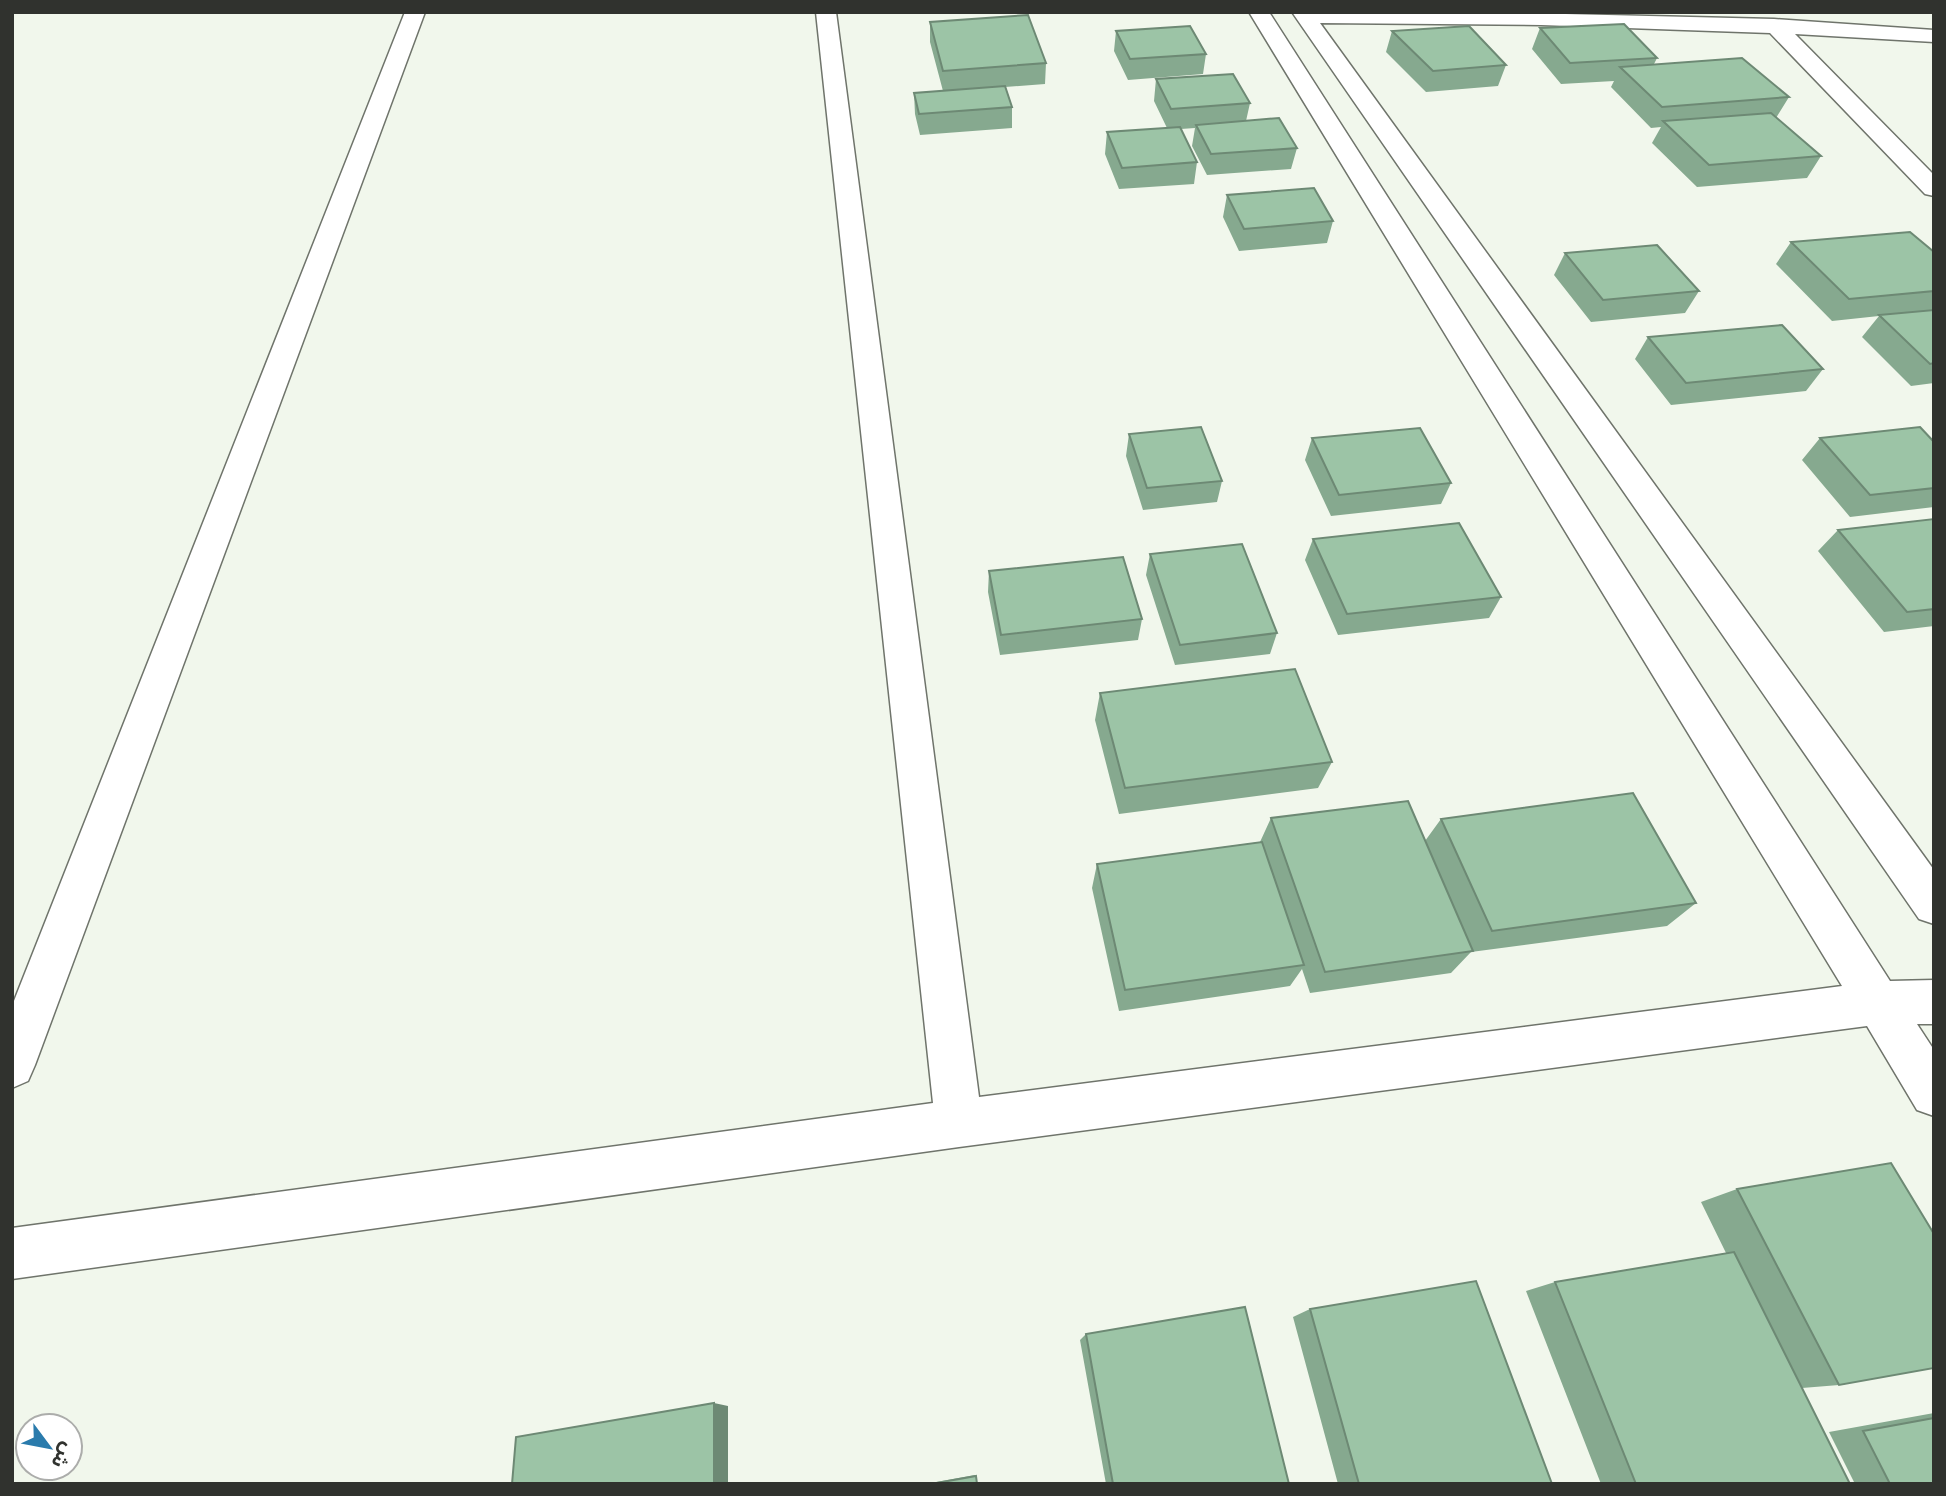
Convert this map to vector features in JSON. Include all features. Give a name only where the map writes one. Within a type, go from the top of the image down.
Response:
[{"type":"street","points":[[12,1065],[415,12]]},
{"type":"street","points":[[826,12],[959,1123]]},
{"type":"street","points":[[1259,12],[1934,1093]]},
{"type":"street","points":[[1304,15],[1512,17],[1774,25],[1934,36]]},
{"type":"street","points":[[1304,15],[1934,905]]},
{"type":"street","points":[[1774,25],[1934,189]]},
{"type":"street","points":[[12,1254],[959,1123],[1878,1003],[1934,1002]]},
{"type":"building","points":[[1028,15],[1046,63],[943,71],[930,22]]},
{"type":"building","points":[[1624,24],[1657,58],[1570,63],[1540,28]]},
{"type":"building","points":[[1190,26],[1206,54],[1130,59],[1116,31]]},
{"type":"building","points":[[1469,26],[1506,65],[1433,71],[1392,31]]},
{"type":"building","points":[[1742,58],[1789,97],[1662,107],[1620,67]]},
{"type":"building","points":[[1233,74],[1250,103],[1171,109],[1156,79]]},
{"type":"building","points":[[1005,86],[1012,107],[919,114],[914,93]]},
{"type":"building","points":[[1771,113],[1821,156],[1709,165],[1663,121]]},
{"type":"building","points":[[1279,118],[1297,148],[1211,154],[1196,125]]},
{"type":"building","points":[[1180,127],[1197,162],[1122,168],[1107,132]]},
{"type":"building","points":[[1314,188],[1333,221],[1244,229],[1227,195]]},
{"type":"building","points":[[1910,232],[1934,252],[1934,291],[1849,299],[1791,242]]},
{"type":"building","points":[[1657,245],[1699,291],[1603,300],[1565,253]]},
{"type":"building","points":[[1934,310],[1934,363],[1930,364],[1879,315]]},
{"type":"building","points":[[1782,325],[1823,369],[1686,383],[1648,337]]},
{"type":"building","points":[[1201,427],[1222,481],[1147,488],[1129,434]]},
{"type":"building","points":[[1920,427],[1934,442],[1934,488],[1870,495],[1820,438]]},
{"type":"building","points":[[1420,428],[1451,483],[1339,495],[1312,438]]},
{"type":"building","points":[[1934,519],[1934,609],[1907,612],[1838,530]]},
{"type":"building","points":[[1459,523],[1501,597],[1347,614],[1313,539]]},
{"type":"building","points":[[1242,544],[1277,633],[1180,645],[1150,554]]},
{"type":"building","points":[[1123,557],[1142,619],[1001,635],[989,571]]},
{"type":"building","points":[[1295,669],[1332,762],[1125,788],[1100,693]]},
{"type":"building","points":[[1633,793],[1696,903],[1492,931],[1441,819]]},
{"type":"building","points":[[1408,801],[1473,951],[1325,972],[1271,818]]},
{"type":"building","points":[[1262,842],[1304,965],[1125,990],[1097,864]]},
{"type":"building","points":[[1891,1163],[1934,1234],[1934,1368],[1839,1385],[1737,1189]]},
{"type":"building","points":[[1734,1252],[1850,1484],[1636,1484],[1555,1282]]},
{"type":"building","points":[[1476,1281],[1552,1484],[1359,1484],[1310,1309]]},
{"type":"building","points":[[1245,1307],[1289,1484],[1113,1484],[1086,1334]]},
{"type":"building","points":[[714,1403],[714,1484],[512,1484],[516,1437]]},
{"type":"building","points":[[1934,1418],[1934,1484],[1890,1484],[1863,1431]]},
{"type":"building","points":[[976,1476],[977,1484],[931,1484]]}]
